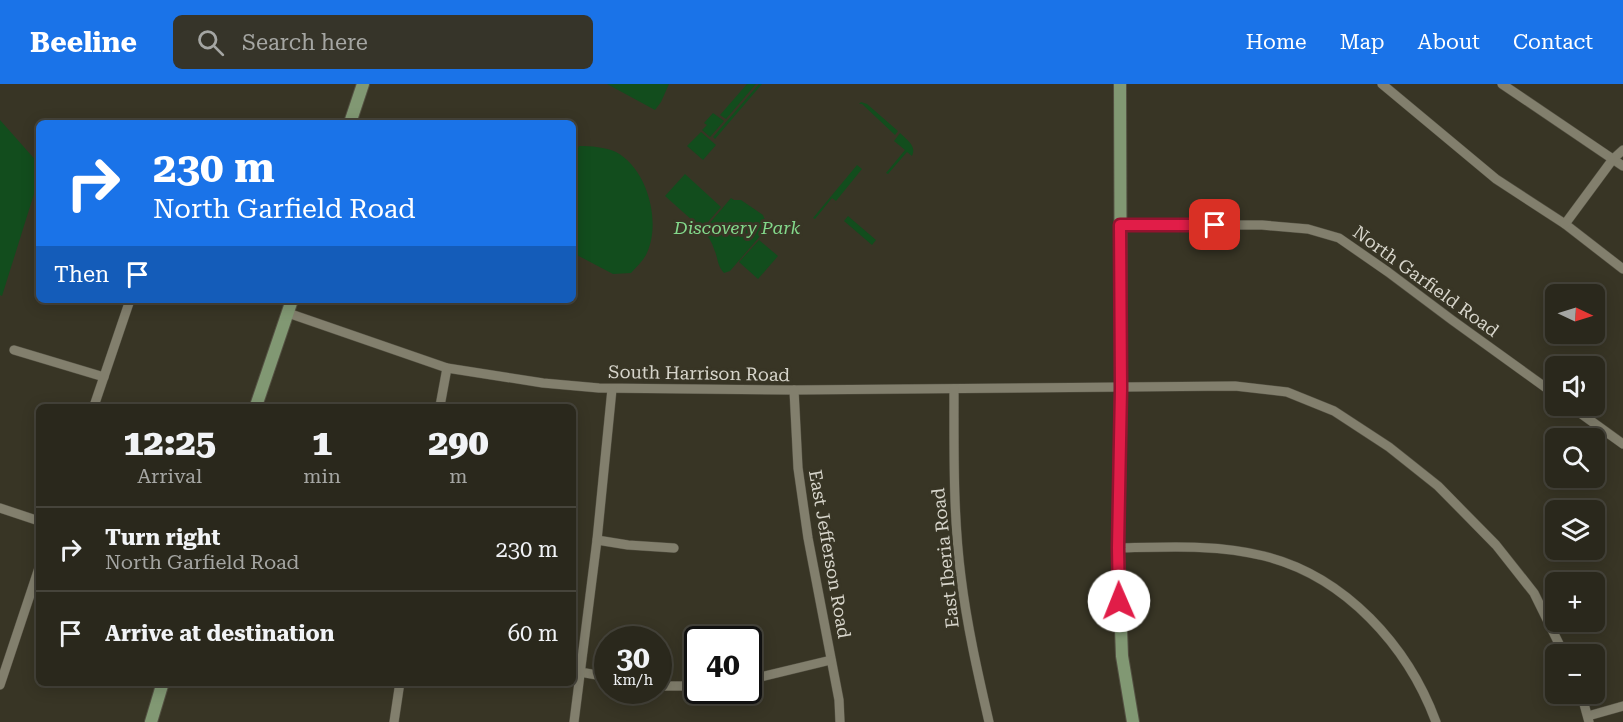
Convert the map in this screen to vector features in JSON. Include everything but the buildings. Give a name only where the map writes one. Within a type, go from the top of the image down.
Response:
[{"type":"street","points":[[351,120],[363,84]]},
{"type":"street","points":[[1120,84],[1121,388],[1118,548],[1122,656],[1133,722]]},
{"type":"street","points":[[1382,84],[1496,179],[1564,224],[1623,269]]},
{"type":"street","points":[[1502,84],[1623,166]]},
{"type":"street","points":[[1564,224],[1613,159],[1623,150]]},
{"type":"street","name":"North Garfield Road","points":[[1120,225],[1262,225],[1308,229],[1339,238],[1545,387]]},
{"type":"street","points":[[95,404],[129,303]]},
{"type":"street","points":[[257,404],[291,303]]},
{"type":"street","name":"South Harrison Road","points":[[288,313],[447,368],[543,383],[612,389],[794,390],[1234,386],[1287,393],[1334,411],[1389,447],[1438,486],[1496,545],[1534,593],[1559,644]]},
{"type":"street","points":[[14,350],[104,377]]},
{"type":"street","points":[[440,404],[447,368]]},
{"type":"street","name":"East Iberia Road","points":[[954,388],[954,479],[960,577],[970,639],[989,722]]},
{"type":"street","points":[[573,722],[597,540],[612,389]]},
{"type":"street","name":"East Jefferson Road","points":[[794,390],[798,468],[808,537],[839,700],[840,722]]},
{"type":"street","points":[[1584,416],[1623,444]]},
{"type":"street","points":[[0,508],[36,520]]},
{"type":"street","points":[[597,540],[674,548]]},
{"type":"street","points":[[1118,548],[1215,548],[1264,556],[1293,565],[1317,577],[1359,608],[1398,650],[1417,679],[1436,722]]},
{"type":"street","points":[[0,685],[36,577]]},
{"type":"street","points":[[0,651],[10,654]]},
{"type":"street","points":[[762,677],[831,660]]},
{"type":"street","points":[[580,672],[594,674]]},
{"type":"street","points":[[151,722],[162,686]]},
{"type":"street","points":[[394,722],[399,686]]},
{"type":"street","points":[[1584,704],[1588,719],[1623,706]]},
{"type":"green space","points":[[607,84],[669,84],[655,110]]},
{"type":"green space","points":[[747,84],[756,84],[726,119],[720,115]]},
{"type":"green space","points":[[759,84],[762,84],[715,139],[713,137]]},
{"type":"green space","points":[[861,102],[867,104],[898,131],[895,135],[862,104],[859,104]]},
{"type":"green space","points":[[713,113],[724,121],[710,137],[702,130],[707,125],[704,123]]},
{"type":"green space","points":[[0,120],[36,161],[36,188],[2,296],[0,295]]},
{"type":"green space","points":[[701,132],[716,145],[703,160],[687,146]]},
{"type":"green space","points":[[900,133],[910,143],[913,149],[912,156],[907,152],[888,174],[886,173],[905,150],[894,141]]},
{"type":"green space","points":[[579,146],[598,147],[616,152],[627,160],[644,184],[652,213],[651,242],[646,255],[631,273],[613,274],[576,255],[576,154]]},
{"type":"green space","points":[[857,165],[862,169],[836,201],[832,198],[815,219],[813,218]]},
{"type":"green space","points":[[685,174],[721,207],[702,229],[665,196]]},
{"type":"green space","name":"Discovery Park","points":[[731,198],[741,200],[763,215],[773,227],[766,234],[761,235],[730,271],[724,273],[711,242],[703,231]]},
{"type":"green space","points":[[848,216],[876,240],[872,245],[844,221]]},
{"type":"green space","points":[[759,240],[778,256],[758,279],[739,262]]},
{"type":"route","points":[[1119,601],[1120,225],[1215,225]]}]
